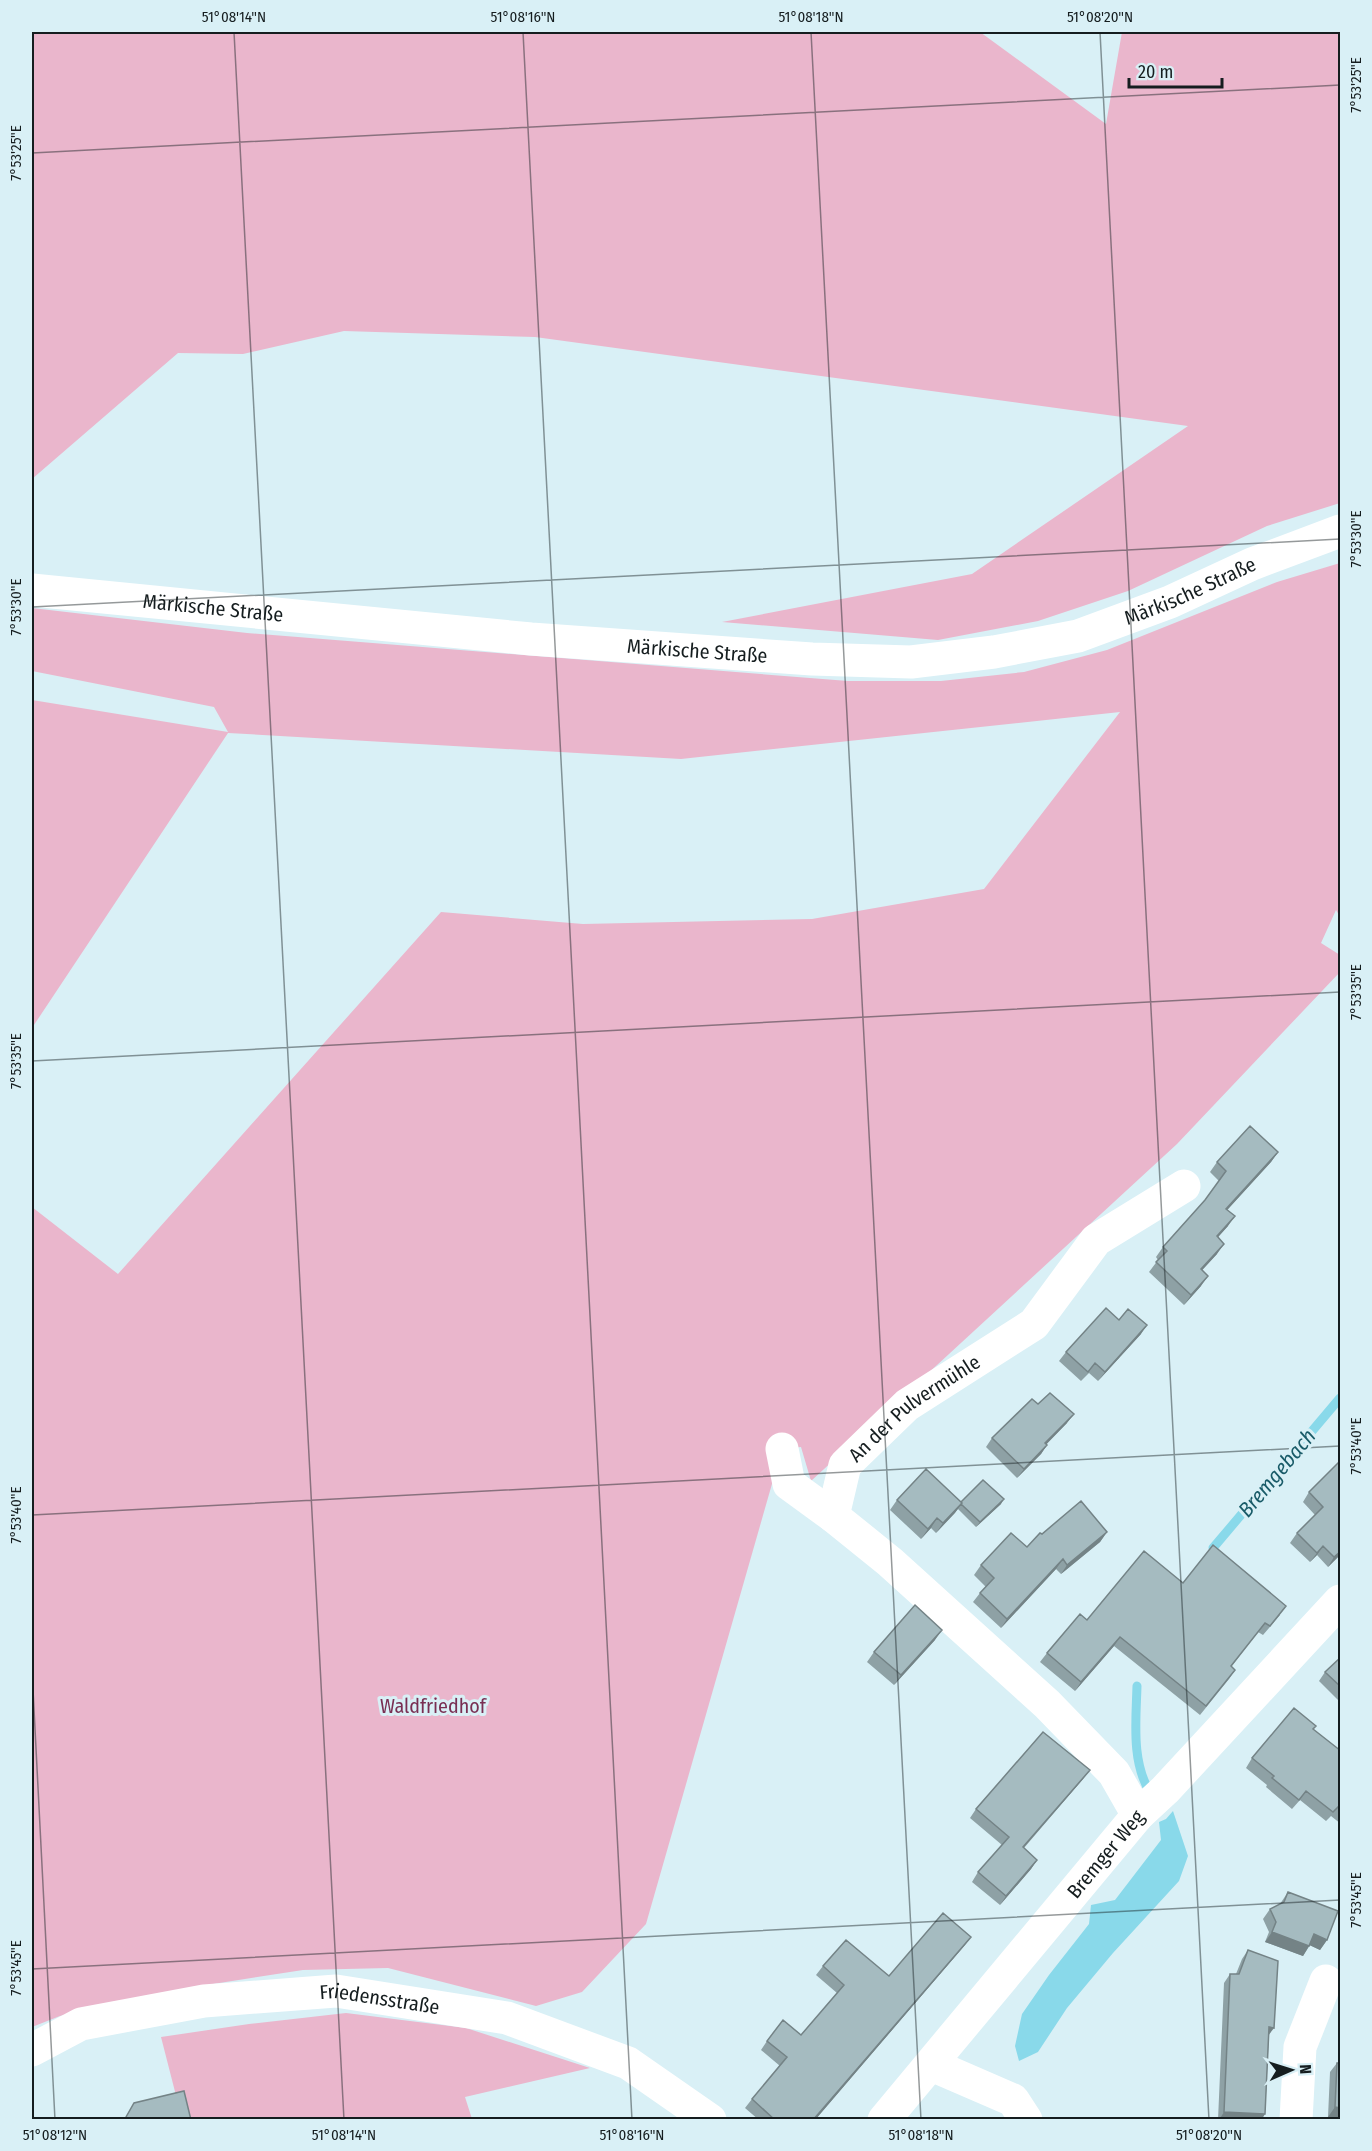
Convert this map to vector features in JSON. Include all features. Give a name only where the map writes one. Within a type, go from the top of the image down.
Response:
[{"type":"street","name":"Märkische Straße","points":[[32,590],[531,639],[812,659],[911,662],[994,652],[1078,636],[1170,602],[1252,564],[1341,531]]},
{"type":"street","name":"An der Pulvermühle","points":[[833,1516],[845,1465],[907,1405],[1034,1323],[1096,1240],[1184,1186]]},
{"type":"street","points":[[782,1449],[789,1484],[890,1562],[1047,1704],[1114,1773],[1150,1803]]},
{"type":"street","name":"Bremger Weg","points":[[884,2120],[1150,1803],[1341,1601]]},
{"type":"street","points":[[1296,2120],[1300,2047],[1326,1981]]},
{"type":"street","name":"Friedensstraße","points":[[32,2050],[81,2024],[204,2001],[336,1991],[507,2018],[628,2063],[710,2120]]},
{"type":"street","points":[[932,2065],[1013,2100],[1026,2120]]},
{"type":"green space","points":[[32,32],[980,32],[1106,124],[1122,32],[1340,32],[1340,503],[1267,526],[1128,591],[1038,621],[938,640],[722,622],[972,574],[1188,426],[535,337],[344,331],[243,354],[178,353],[32,479]]},
{"type":"green space","name":"Waldfriedhof","points":[[1340,563],[1340,917],[1336,910],[1321,943],[1340,955],[1340,972],[1177,1144],[811,1481],[801,1447],[782,1449],[646,1924],[582,1992],[536,2006],[388,1968],[303,1970],[213,1984],[60,2016],[32,2027],[32,1207],[118,1274],[441,912],[583,924],[812,919],[984,889],[1120,712],[681,759],[228,733],[32,1028],[32,700],[228,732],[214,707],[32,671],[32,608],[247,633],[848,681],[941,681],[1024,672],[1107,650],[1277,582]]},
{"type":"green space","points":[[346,2013],[466,2028],[590,2068],[465,2097],[472,2119],[182,2119],[161,2037]]},
{"type":"water","points":[[1173,1811],[1188,1856],[1179,1881],[1113,1953],[1067,2008],[1038,2052],[1019,2061],[1015,2046],[1022,2014],[1089,1924],[1091,1905],[1115,1900],[1161,1840],[1159,1822],[1166,1819]]},
{"type":"building","points":[[1250,1126],[1278,1152],[1226,1209],[1235,1216],[1217,1236],[1224,1244],[1201,1269],[1208,1276],[1191,1295],[1156,1262],[1167,1251],[1163,1247],[1205,1200],[1226,1171],[1217,1162]]},
{"type":"building","points":[[1106,1308],[1119,1320],[1128,1309],[1147,1325],[1105,1372],[1095,1363],[1088,1372],[1066,1352]]},
{"type":"building","points":[[1050,1393],[1074,1414],[1045,1443],[1047,1445],[1024,1469],[992,1438],[1032,1399],[1038,1404]]},
{"type":"building","points":[[1341,1460],[1341,1551],[1334,1557],[1323,1546],[1317,1553],[1297,1533],[1323,1507],[1309,1492]]},
{"type":"building","points":[[926,1469],[962,1503],[943,1523],[937,1518],[928,1529],[897,1500]]},
{"type":"building","points":[[983,1480],[1004,1499],[980,1522],[961,1502]]},
{"type":"building","points":[[1081,1501],[1107,1532],[1067,1565],[1063,1559],[1007,1619],[980,1593],[994,1578],[981,1565],[1011,1533],[1027,1547],[1040,1533],[1042,1534]]},
{"type":"building","points":[[1213,1545],[1286,1606],[1270,1626],[1265,1623],[1231,1666],[1235,1670],[1206,1706],[1120,1637],[1081,1682],[1047,1653],[1080,1614],[1087,1620],[1144,1551],[1183,1583]]},
{"type":"building","points":[[915,1605],[942,1630],[901,1675],[874,1652]]},
{"type":"building","points":[[1341,1657],[1341,1687],[1325,1672]]},
{"type":"building","points":[[1294,1708],[1316,1726],[1313,1729],[1341,1751],[1341,1809],[1338,1807],[1333,1812],[1306,1791],[1299,1800],[1252,1758]]},
{"type":"building","points":[[1043,1732],[1090,1770],[1023,1847],[1037,1860],[1006,1896],[978,1872],[1009,1837],[976,1809]]},
{"type":"building","points":[[1288,1892],[1338,1911],[1327,1940],[1314,1934],[1309,1946],[1272,1932],[1276,1922],[1270,1909],[1284,1902]]},
{"type":"building","points":[[943,1913],[971,1937],[813,2120],[775,2120],[752,2099],[787,2057],[767,2041],[783,2020],[801,2035],[844,1985],[823,1966],[846,1940],[889,1976]]},
{"type":"building","points":[[1248,1950],[1278,1961],[1274,2028],[1269,2027],[1265,2114],[1224,2112],[1230,1974],[1239,1974]]},
{"type":"building","points":[[1337,2063],[1341,2063],[1341,2108],[1335,2107]]},
{"type":"building","points":[[184,2091],[191,2120],[127,2120],[126,2117],[134,2103]]},
{"type":"waterway","name":"Bremgebach","points":[[1213,1548],[1340,1398]]},
{"type":"waterway","name":"Bremgebach","points":[[1137,1686],[1136,1742],[1140,1769],[1151,1794]]}]
